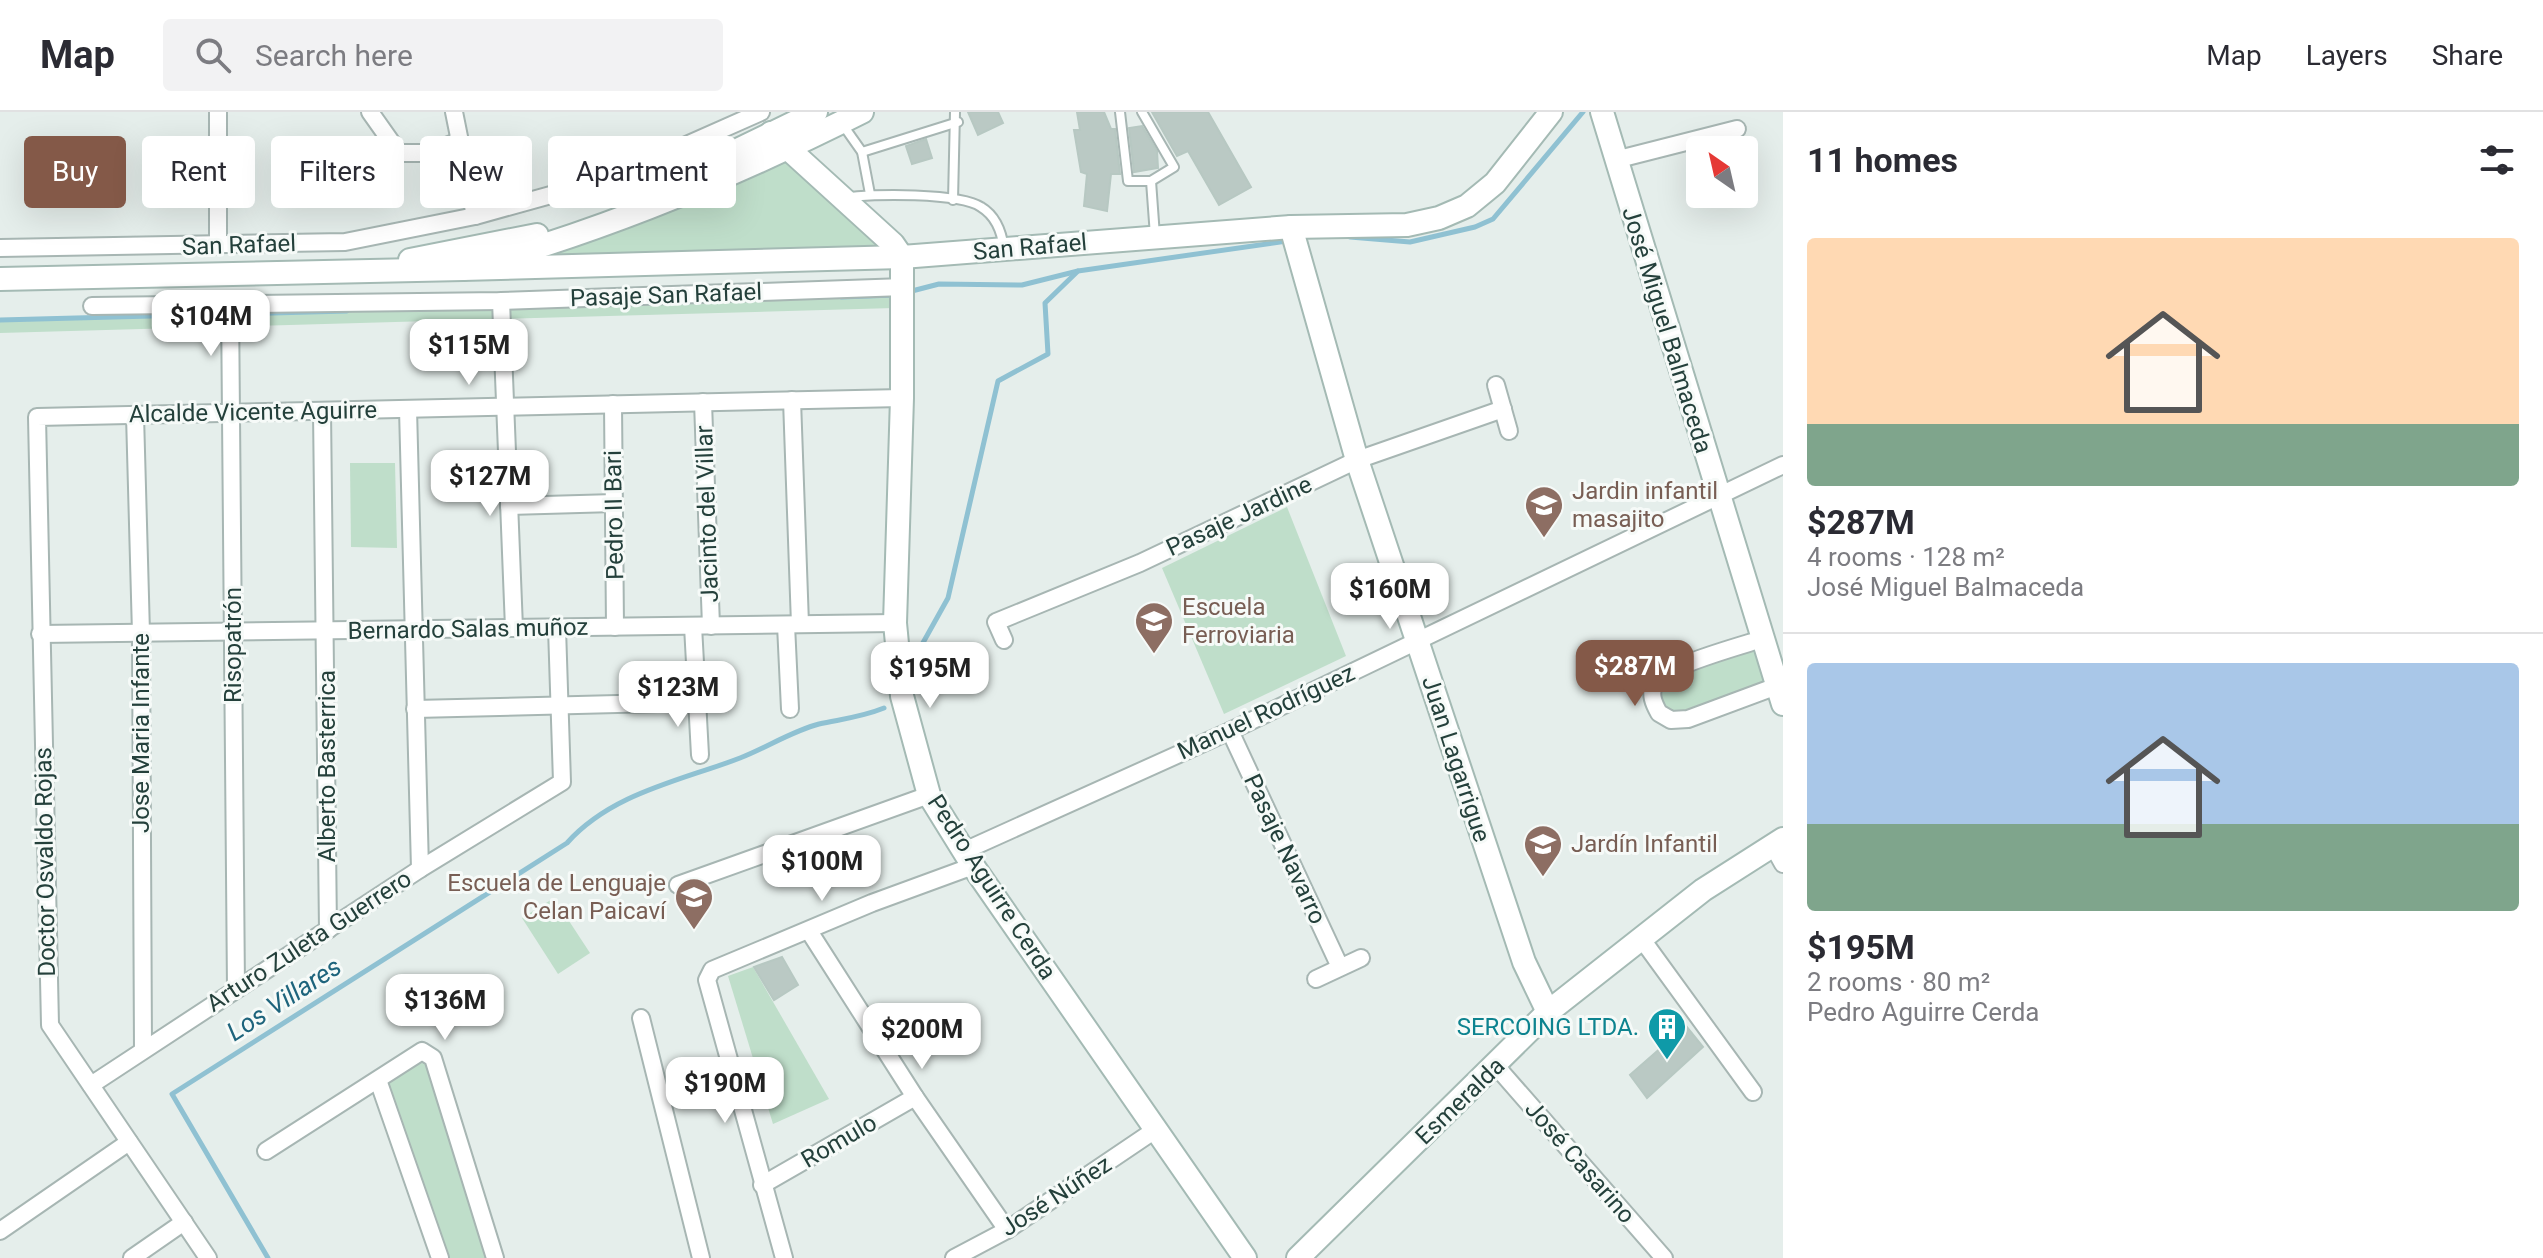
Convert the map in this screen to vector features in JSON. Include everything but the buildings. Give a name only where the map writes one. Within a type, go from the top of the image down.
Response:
[{"type":"street","points":[[218,112],[218,246]]},
{"type":"street","points":[[370,112],[399,153],[420,153]]},
{"type":"street","points":[[454,112],[458,136]]},
{"type":"street","points":[[349,272],[463,269],[535,250],[625,218],[778,140],[816,112]]},
{"type":"street","points":[[349,272],[529,237],[618,208],[778,140],[842,122],[862,112]]},
{"type":"street","name":"San Rafael","points":[[463,269],[902,257],[1291,227],[1407,225],[1439,218],[1467,206],[1495,183],[1551,112]]},
{"type":"street","name":"José Miguel Balmaceda","points":[[1602,112],[1718,498],[1765,638],[1780,695],[1679,720],[1659,713],[1652,696],[1653,686],[1666,673],[1765,638]]},
{"type":"street","points":[[754,113],[778,140],[893,244],[902,257]]},
{"type":"street","name":"San Rafael","points":[[0,248],[345,242],[475,216],[612,178],[754,113]]},
{"type":"street","points":[[1615,160],[1737,129]]},
{"type":"street","points":[[473,208],[475,216]]},
{"type":"street","name":"Juan Lagarrigue","points":[[1291,227],[1357,460],[1524,962],[1548,1012]]},
{"type":"street","name":"Pedro Aguirre Cerda","points":[[902,257],[902,398],[895,623],[902,696],[929,795],[968,859],[1245,1258]]},
{"type":"street","name":"San Rafael","points":[[0,279],[349,272]]},
{"type":"street","name":"Pasaje San Rafael","points":[[92,306],[501,301],[904,287]]},
{"type":"street","points":[[501,301],[514,628]]},
{"type":"street","name":"Risopatrón","points":[[230,302],[236,988]]},
{"type":"street","points":[[1496,385],[1509,431]]},
{"type":"street","name":"Alcalde Vicente Aguirre","points":[[37,417],[902,398]]},
{"type":"street","points":[[790,709],[793,624],[792,400]]},
{"type":"street","name":"Jacinto del Villar","points":[[703,402],[711,626]]},
{"type":"street","name":"Pedro II Bari","points":[[613,404],[615,627]]},
{"type":"street","points":[[408,409],[420,869]]},
{"type":"street","name":"Pasaje Jardine","points":[[1004,640],[996,622],[1140,563],[1357,460],[1503,409]]},
{"type":"street","name":"Alberto Basterrica","points":[[322,411],[327,631],[328,930]]},
{"type":"street","name":"Jose Maria Infante","points":[[135,415],[141,633],[143,1050]]},
{"type":"street","name":"Doctor Osvaldo Rojas","points":[[37,417],[50,1025],[208,1258]]},
{"type":"street","name":"Manuel Rodríguez","points":[[762,1185],[707,980],[712,970],[724,962],[809,931],[968,859],[1783,465]]},
{"type":"street","points":[[509,506],[615,503]]},
{"type":"street","name":"Bernardo Salas muñoz","points":[[40,634],[895,623]]},
{"type":"street","name":"Jacinto del Villar","points":[[693,626],[700,755]]},
{"type":"street","name":"Arturo Zuleta Guerrero","points":[[91,1085],[420,869],[562,782],[557,628]]},
{"type":"street","points":[[415,709],[697,702]]},
{"type":"street","name":"Pasaje Navarro","points":[[1230,731],[1340,967]]},
{"type":"street","points":[[678,885],[929,795]]},
{"type":"street","name":"Esmeralda","points":[[1298,1258],[1548,1012],[1703,890],[1780,850]]},
{"type":"street","points":[[809,931],[915,1097],[1007,1230]]},
{"type":"street","points":[[1641,938],[1753,1092]]},
{"type":"street","points":[[1316,979],[1361,958]]},
{"type":"street","points":[[641,1018],[701,1258]]},
{"type":"street","points":[[266,1151],[422,1051],[433,1058],[495,1258]]},
{"type":"street","name":"José Casarino","points":[[1496,1066],[1659,1256]]},
{"type":"street","points":[[378,1080],[440,1258]]},
{"type":"street","name":"Romulo","points":[[762,1185],[915,1097]]},
{"type":"street","name":"José Núñez","points":[[954,1258],[1007,1230],[1155,1130]]},
{"type":"street","points":[[0,1231],[129,1142]]},
{"type":"street","points":[[762,1185],[784,1258]]},
{"type":"street","points":[[132,1258],[184,1222]]},
{"type":"lane","points":[[1120,112],[1128,181],[1151,181],[1174,167],[1142,112]]},
{"type":"lane","points":[[862,152],[956,117],[953,200]]},
{"type":"lane","points":[[842,122],[862,152],[870,194]]},
{"type":"lane","points":[[1151,181],[1155,237]]},
{"type":"lane","points":[[843,199],[870,194],[953,200],[981,206],[1001,231],[1004,250]]},
{"type":"green space","points":[[786,158],[888,248],[539,261],[674,208],[736,208],[736,181]]},
{"type":"green space","points":[[893,296],[894,308],[0,333],[0,320]]},
{"type":"green space","points":[[350,463],[395,463],[397,548],[351,547]]},
{"type":"green space","points":[[1287,507],[1346,656],[1224,714],[1162,568]]},
{"type":"green space","points":[[1763,642],[1773,684],[1688,715],[1661,710],[1660,683],[1668,677]]},
{"type":"green space","points":[[554,898],[590,953],[558,974],[522,918]]},
{"type":"green space","points":[[753,967],[829,1099],[773,1124],[728,976]]},
{"type":"green space","points":[[419,1060],[427,1062],[487,1258],[442,1258],[385,1082]]},
{"type":"waterway","points":[[1350,237],[1410,242],[1475,227],[1493,219],[1583,112]]},
{"type":"waterway","points":[[910,666],[948,598],[998,381],[1048,354],[1045,303],[1078,271],[1287,241]]},
{"type":"waterway","points":[[908,292],[939,284],[1022,285],[1078,271]]},
{"type":"waterway","points":[[841,297],[895,295]]},
{"type":"waterway","points":[[0,320],[347,311]]},
{"type":"waterway","name":"Los Villares","points":[[268,1258],[172,1094],[567,843],[585,826],[626,800],[740,758],[809,727],[884,708]]},
{"type":"place","name":"Jardin infantil masajito","points":[[1544,539]]},
{"type":"place","name":"Escuela Ferroviaria","points":[[1154,655]]},
{"type":"place","name":"Jardín Infantil","points":[[1543,878]]},
{"type":"place","name":"Escuela de Lenguaje Celan Paicaví","points":[[694,931]]},
{"type":"place","name":"SERCOING LTDA.","points":[[1667,1061]]}]
